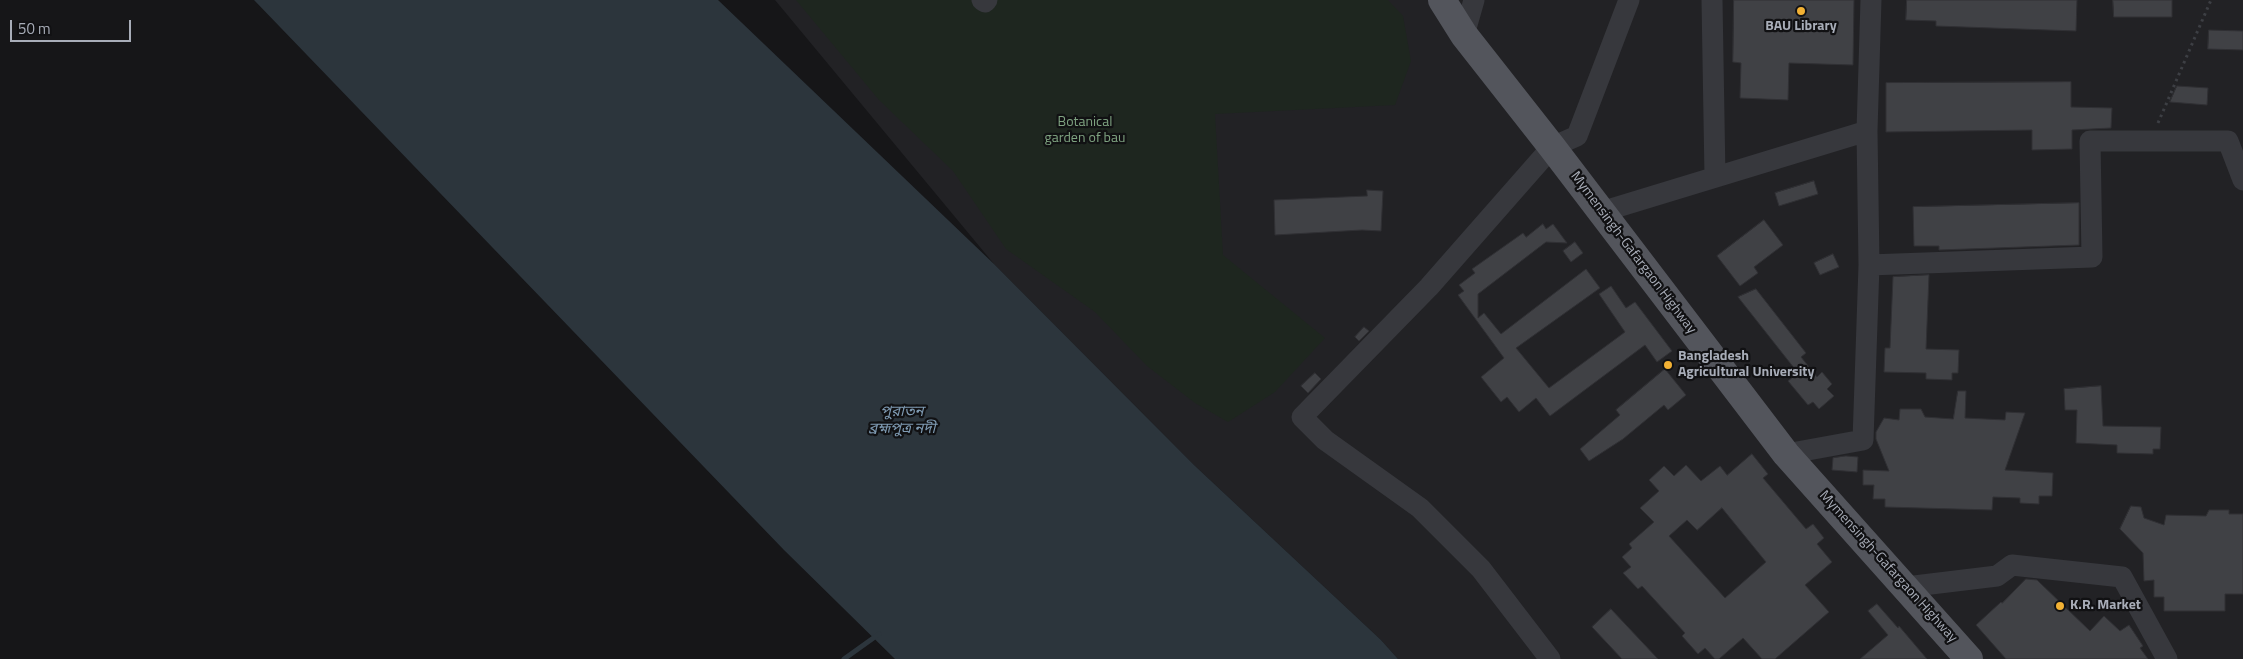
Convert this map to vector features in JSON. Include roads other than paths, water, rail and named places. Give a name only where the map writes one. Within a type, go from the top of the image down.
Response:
[{"type":"main road","name":"Mymensingh-Gafargaon Highway","points":[[1442,0],[1464,35],[1552,147],[1786,454],[1969,659]]},
{"type":"street","points":[[982,0],[985,2],[987,0]]},
{"type":"street","points":[[1464,35],[1474,0]]},
{"type":"street","points":[[1550,659],[1481,569],[1420,508],[1325,440],[1302,417],[1429,287],[1552,147],[1577,136],[1629,0]]},
{"type":"street","points":[[1712,0],[1715,177]]},
{"type":"street","points":[[1786,454],[1863,440],[1869,265],[1867,131],[1870,0]]},
{"type":"street","points":[[1601,212],[1867,131]]},
{"type":"street","points":[[1869,265],[2092,257],[2090,141],[2228,141],[2243,180]]},
{"type":"street","points":[[1906,587],[1997,576],[2012,565],[2122,577],[2167,659]]},
{"type":"water","name":"পুরাতন ব্রহ্মপুত্র নদী","points":[[254,0],[718,0],[994,264],[1194,465],[1381,640],[1398,659],[895,659],[784,550]]},
{"type":"waterway","points":[[844,659],[879,634]]},
{"type":"place","name":"BAU Library","points":[[1801,11]]},
{"type":"place","name":"Bangladesh Agricultural University","points":[[1668,365]]},
{"type":"place","name":"K.R. Market","points":[[2060,606]]},
{"type":"park label","name":"Botanical garden of bau","points":[[1085,132]]}]
